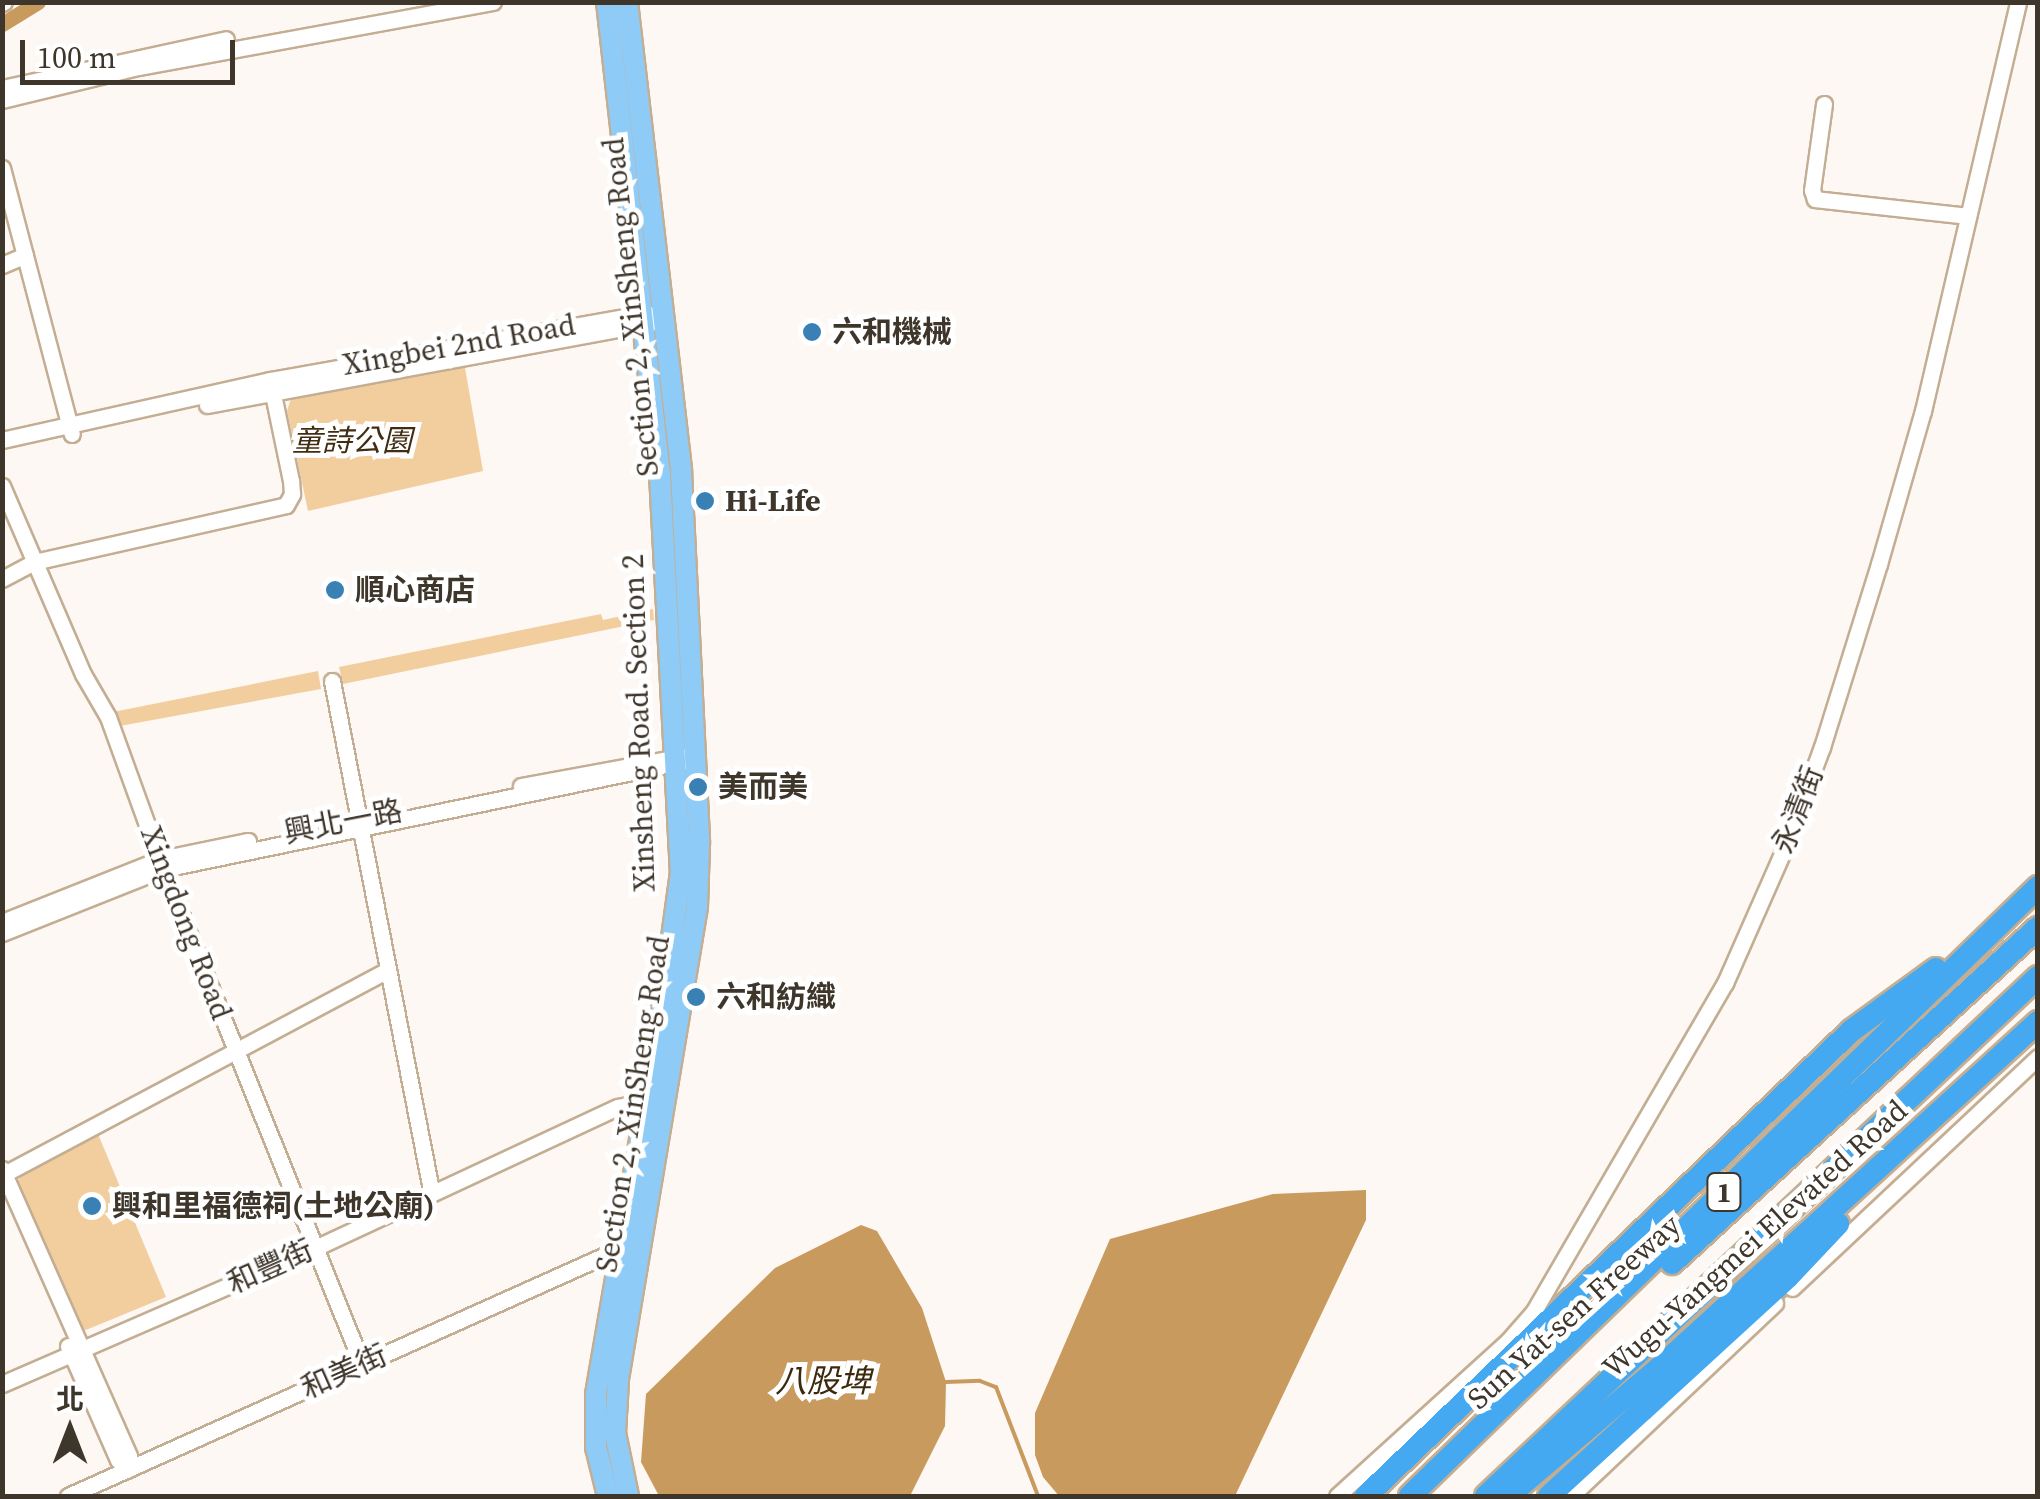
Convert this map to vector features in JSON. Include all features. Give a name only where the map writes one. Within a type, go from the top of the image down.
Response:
[{"type":"highway","name":"Wugu-Yangmei Elevated Road","points":[[1414,1496],[2038,887]]},
{"type":"highway","points":[[1366,1496],[1851,1031],[2004,920]]},
{"type":"highway","name":"Sun Yat-sen Freeway","points":[[1414,1496],[2038,928]]},
{"type":"highway","name":"1","points":[[1486,1496],[2038,977]]},
{"type":"highway","name":"Wugu-Yangmei Elevated Road","points":[[1508,1496],[1660,1367],[2038,1022]]},
{"type":"highway","points":[[1550,1496],[1788,1277],[1965,1091]]},
{"type":"main road","points":[[608,2],[651,318]]},
{"type":"main road","name":"Section 2, XinSheng Road","points":[[627,2],[651,318],[681,471],[682,759],[697,907],[618,1380],[615,1434],[628,1496]]},
{"type":"main road","name":"Xinsheng Road. Section 2","points":[[608,1496],[596,1447],[596,1395],[662,1018],[680,872],[682,759]]},
{"type":"street","points":[[2,88],[144,54],[437,2]]},
{"type":"street","points":[[2,100],[138,67],[492,2]]},
{"type":"street","name":"永清街","points":[[1337,1496],[1508,1341],[1534,1311],[1724,983],[1784,849],[1822,747],[1923,411],[2018,2]]},
{"type":"street","points":[[1824,104],[1812,190],[1815,199],[1968,216]]},
{"type":"street","points":[[2,168],[72,429]]},
{"type":"street","points":[[2,265],[26,255]]},
{"type":"street","name":"Xingbei 2nd Road","points":[[2,440],[72,429],[271,385],[651,318]]},
{"type":"street","points":[[2,578],[34,562],[286,505],[292,494],[291,482],[271,385]]},
{"type":"street","name":"Xingbei 2nd Road","points":[[2,450],[72,429]]},
{"type":"street","name":"Xingdong Road","points":[[2,486],[83,674],[108,718],[162,864],[362,1364]]},
{"type":"street","points":[[332,682],[431,1190]]},
{"type":"street","name":"興北一路","points":[[162,864],[682,759]]},
{"type":"street","points":[[2,922],[162,864]]},
{"type":"street","points":[[2,933],[162,864]]},
{"type":"street","points":[[128,1470],[118,1460],[3,1173],[388,970]]},
{"type":"street","points":[[1571,1496],[2038,1057]]},
{"type":"street","name":"和豐街","points":[[2,1384],[315,1248],[431,1190],[618,1107],[645,1101]]},
{"type":"street","points":[[2,1196],[76,1352]]},
{"type":"street","name":"和美街","points":[[68,1496],[621,1248]]},
{"type":"green space","name":"童詩公園","points":[[464,362],[483,471],[308,511],[287,411],[292,395]]},
{"type":"green space","points":[[653,609],[654,620],[343,684],[339,667],[601,614],[603,620]]},
{"type":"green space","points":[[318,671],[321,689],[120,726],[113,712]]},
{"type":"green space","points":[[98,1134],[166,1297],[86,1330],[80,1328],[16,1183],[23,1174]]},
{"type":"water","points":[[1366,1190],[1366,1220],[1235,1496],[1059,1496],[1043,1477],[1035,1455],[1035,1413],[1110,1239],[1273,1194]]},
{"type":"water","name":"八股埤","points":[[861,1225],[877,1231],[922,1308],[946,1382],[945,1426],[910,1496],[659,1496],[641,1462],[646,1394],[775,1268]]},
{"type":"waterway","points":[[2,24],[38,2]]},
{"type":"waterway","points":[[946,1382],[980,1381],[996,1387],[1038,1496]]},
{"type":"place","name":"六和機械","points":[[812,332]]},
{"type":"place","name":"Hi-Life","points":[[705,501]]},
{"type":"place","name":"順心商店","points":[[335,590]]},
{"type":"place","name":"美而美","points":[[698,787]]},
{"type":"place","name":"六和紡織","points":[[696,997]]},
{"type":"place","name":"興和里福德祠(土地公廟)","points":[[92,1206]]}]
